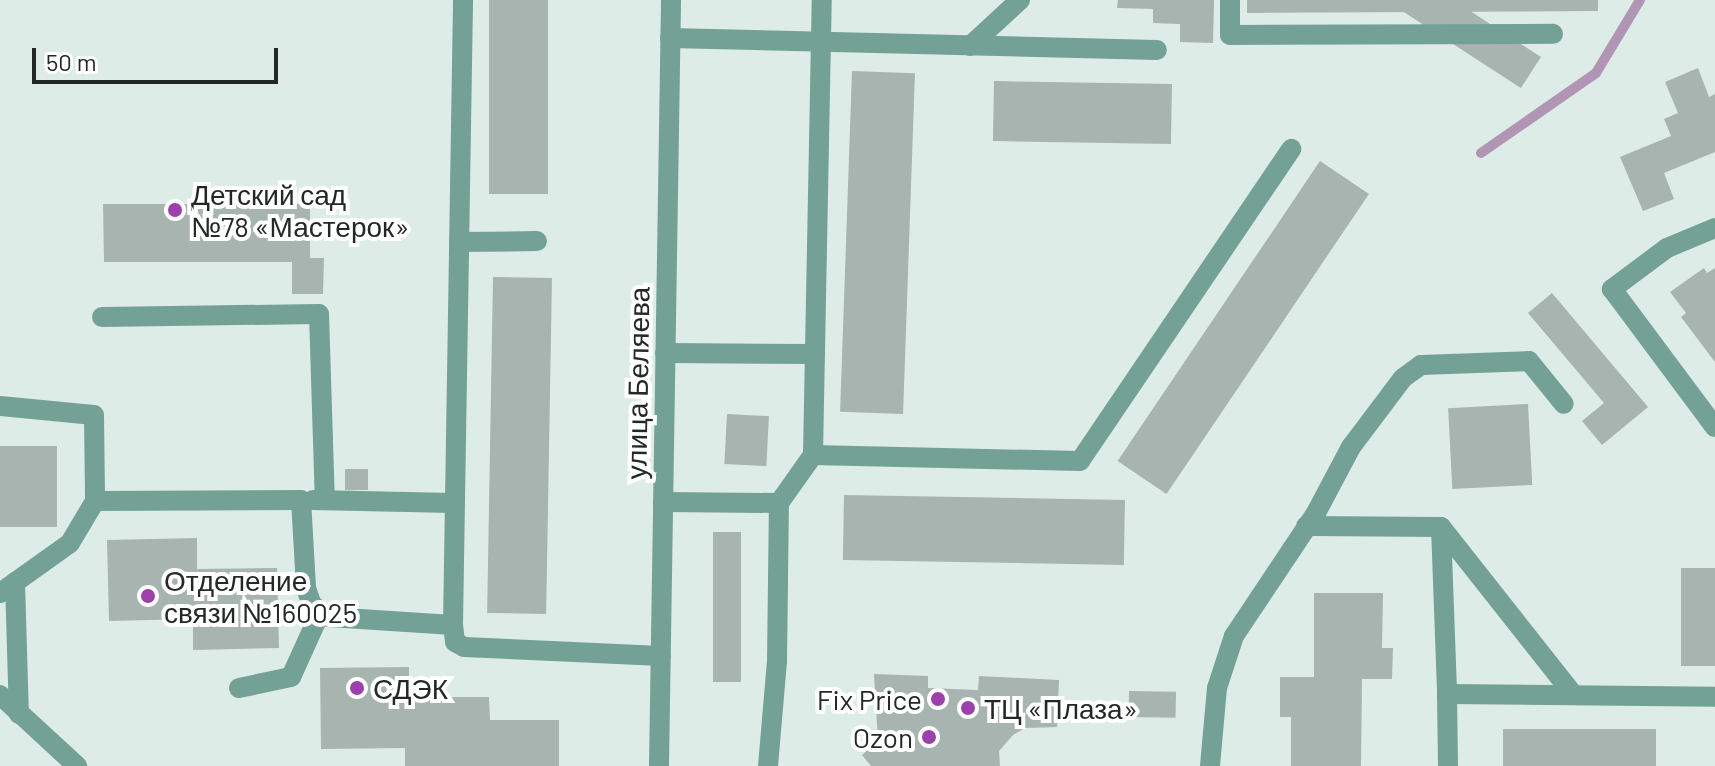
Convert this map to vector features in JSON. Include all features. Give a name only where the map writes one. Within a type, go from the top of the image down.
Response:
[{"type":"street","points":[[463,0],[453,503],[455,642],[464,647],[661,656]]},
{"type":"street","name":"улица Беляева","points":[[659,766],[671,0]]},
{"type":"street","points":[[768,766],[777,662],[779,503],[813,455],[822,0]]},
{"type":"street","points":[[970,46],[1020,0]]},
{"type":"street","points":[[1230,0],[1230,35],[1553,34]]},
{"type":"street","points":[[670,38],[1157,50]]},
{"type":"street","points":[[813,455],[1080,461],[1291,149]]},
{"type":"street","points":[[1715,228],[1667,248],[1612,289],[1715,427]]},
{"type":"street","points":[[459,242],[537,241]]},
{"type":"street","points":[[102,317],[319,314],[325,500]]},
{"type":"street","points":[[665,353],[815,354]]},
{"type":"street","points":[[1210,766],[1222,662],[1351,447],[1403,378],[1421,365],[1529,361],[1564,404]]},
{"type":"street","points":[[0,406],[94,415],[95,501],[70,543],[8,588],[19,714]]},
{"type":"street","points":[[301,500],[306,588],[312,605],[329,617],[453,625]]},
{"type":"street","points":[[95,501],[453,503]]},
{"type":"street","points":[[663,502],[779,503]]},
{"type":"street","points":[[1306,526],[1441,527]]},
{"type":"street","points":[[1441,527],[1448,766]]},
{"type":"street","points":[[1441,527],[1573,694]]},
{"type":"street","points":[[239,688],[291,677],[321,611]]},
{"type":"street","points":[[1447,694],[1715,697]]},
{"type":"street","points":[[0,695],[77,766]]},
{"type":"building","points":[[489,0],[548,0],[548,194],[489,194]]},
{"type":"building","points":[[1118,0],[1214,0],[1213,43],[1180,42],[1180,24],[1153,23],[1153,9],[1117,8]]},
{"type":"building","points":[[1247,0],[1598,0],[1598,11],[1247,13]]},
{"type":"building","points":[[1385,0],[1453,0],[1541,57],[1521,88]]},
{"type":"building","points":[[1698,68],[1709,97],[1715,94],[1715,152],[1664,173],[1674,199],[1643,211],[1620,157],[1671,136],[1664,119],[1678,113],[1665,82]]},
{"type":"building","points":[[852,71],[915,73],[903,414],[840,412]]},
{"type":"building","points":[[994,81],[1172,84],[1171,144],[993,141]]},
{"type":"building","points":[[1320,161],[1369,194],[1166,494],[1118,461]]},
{"type":"building","points":[[103,204],[310,204],[310,258],[324,258],[323,294],[292,294],[292,262],[104,262]]},
{"type":"building","points":[[1704,268],[1707,273],[1715,268],[1715,362],[1681,317],[1686,313],[1670,292]]},
{"type":"building","points":[[493,277],[552,278],[546,614],[487,613]]},
{"type":"building","points":[[1552,293],[1648,407],[1602,445],[1582,421],[1604,403],[1528,313]]},
{"type":"building","points":[[1528,404],[1532,485],[1452,489],[1448,408]]},
{"type":"building","points":[[727,414],[769,416],[766,466],[724,464]]},
{"type":"building","points":[[0,446],[57,446],[57,527],[0,527]]},
{"type":"building","points":[[345,469],[368,469],[368,490],[345,490]]},
{"type":"building","points":[[844,495],[1125,500],[1124,565],[843,560]]},
{"type":"building","points":[[713,532],[741,532],[741,682],[713,682]]},
{"type":"building","points":[[197,538],[197,569],[277,568],[279,648],[193,650],[193,619],[109,621],[107,540]]},
{"type":"building","points":[[1681,568],[1715,568],[1715,666],[1681,666]]},
{"type":"building","points":[[1314,593],[1383,593],[1382,648],[1393,648],[1392,679],[1362,679],[1361,766],[1291,766],[1291,717],[1280,717],[1280,677],[1314,677]]},
{"type":"building","points":[[409,667],[409,697],[489,697],[490,720],[559,720],[559,766],[405,766],[405,748],[321,749],[320,668]]},
{"type":"building","name":"ТЦ «Плаза»","points":[[874,674],[928,676],[928,688],[978,690],[979,676],[1059,680],[1057,727],[1025,728],[1013,735],[999,751],[1000,766],[871,766],[862,755],[878,741]]},
{"type":"building","points":[[1129,691],[1176,692],[1176,718],[1129,717]]},
{"type":"building","points":[[1503,729],[1656,729],[1656,766],[1503,766]]},
{"type":"waterway","points":[[1481,153],[1596,73],[1640,0]]},
{"type":"place","name":"Детский сад №78 «Мастерок»","points":[[175,210]]},
{"type":"place","name":"Отделение связи №160025","points":[[148,596]]},
{"type":"place","name":"СДЭК","points":[[357,688]]},
{"type":"place","name":"Fix Price","points":[[938,699]]},
{"type":"place","name":"ТЦ «Плаза»","points":[[968,708]]},
{"type":"place","name":"Ozon","points":[[929,737]]}]
